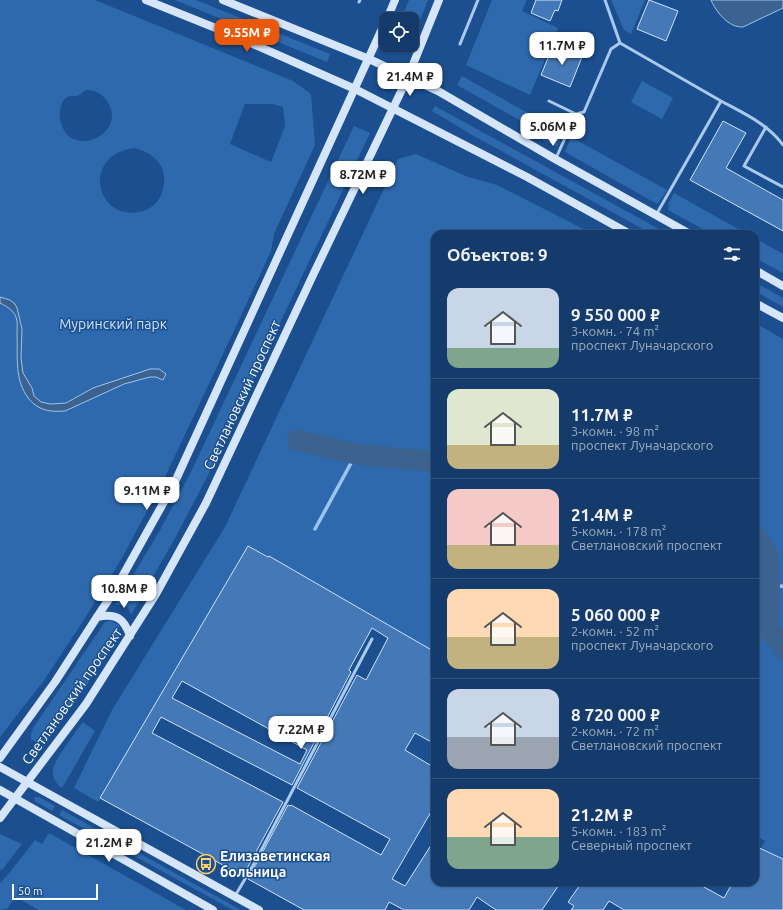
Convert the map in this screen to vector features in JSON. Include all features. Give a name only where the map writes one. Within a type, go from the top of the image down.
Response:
[{"type":"main road","points":[[146,0],[228,33],[355,89],[526,177],[623,230]]},
{"type":"main road","points":[[223,0],[240,3],[369,59],[443,94],[555,159],[683,230]]},
{"type":"main road","name":"Светлановский проспект","points":[[390,12],[395,0]]},
{"type":"main road","name":"Светлановский проспект","points":[[0,818],[86,704],[156,594],[206,503],[408,77],[439,0]]},
{"type":"main road","name":"Светлановский проспект","points":[[0,758],[55,682],[98,617],[174,484],[379,36]]},
{"type":"main road","points":[[759,272],[783,286]]},
{"type":"main road","points":[[759,305],[783,318]]},
{"type":"main road","points":[[98,617],[108,614],[119,617],[127,625],[130,636]]},
{"type":"main road","points":[[0,767],[259,910]]},
{"type":"main road","points":[[0,790],[214,910]]},
{"type":"lane","points":[[460,44],[478,0]]},
{"type":"lane","points":[[605,0],[620,43],[766,127],[776,135],[783,144]]},
{"type":"lane","points":[[549,101],[576,114],[584,112],[611,49],[620,43]]},
{"type":"lane","points":[[656,215],[722,101]]},
{"type":"lane","points":[[555,159],[576,114]]},
{"type":"lane","points":[[766,127],[744,166],[783,187]]},
{"type":"lane","points":[[234,897],[372,639]]},
{"type":"green space","name":"Муринский парк","points":[[0,0],[95,0],[293,81],[311,94],[315,145],[274,234],[271,251],[233,333],[165,477],[122,558],[45,679],[0,737]],"holes":[[[86,90],[103,96],[112,112],[111,123],[105,132],[96,138],[86,141],[76,140],[67,134],[61,123],[60,116],[60,109],[65,99],[70,96],[80,95]],[[245,104],[273,104],[283,107],[285,126],[271,162],[230,144]],[[134,148],[149,154],[159,163],[164,176],[164,184],[159,198],[155,204],[149,208],[143,211],[127,212],[114,208],[105,199],[101,187],[101,174],[106,163],[117,153]]]},
{"type":"green space","points":[[175,0],[196,0],[330,54],[327,62]]},
{"type":"green space","points":[[409,0],[428,0],[419,23],[419,12],[404,12]]},
{"type":"green space","points":[[492,0],[527,0],[522,11],[558,28],[530,95],[466,65]]},
{"type":"green space","points":[[611,0],[645,0],[631,34],[624,30]]},
{"type":"green space","points":[[462,76],[563,133],[557,147],[544,141],[528,125],[457,85]]},
{"type":"green space","points":[[642,81],[673,98],[662,119],[631,102]]},
{"type":"green space","points":[[435,106],[661,230],[645,230],[474,136],[432,111]]},
{"type":"green space","points":[[354,126],[370,133],[206,479],[174,540],[131,615],[128,608],[122,605],[115,605],[159,532],[190,474]]},
{"type":"green space","points":[[571,137],[667,190],[657,204],[565,152]]},
{"type":"green space","points":[[416,154],[468,177],[497,185],[585,230],[431,230],[431,650],[300,574],[289,572],[267,555],[248,546],[98,802],[74,788],[112,710],[225,527],[398,159]]},
{"type":"green space","points":[[674,193],[740,230],[705,230],[668,210],[669,202]]},
{"type":"green space","points":[[759,240],[783,254],[783,273],[759,260]]},
{"type":"green space","points":[[759,284],[783,298],[783,307],[759,293]]},
{"type":"green space","points":[[759,325],[783,339],[783,859],[761,848],[765,841],[759,837]]},
{"type":"green space","points":[[111,621],[119,625],[120,633],[84,689],[45,742],[38,743],[31,739],[33,728],[105,622]]},
{"type":"green space","points":[[83,722],[95,731],[62,788],[55,780],[53,769],[62,752]]},
{"type":"green space","points":[[35,797],[39,797],[55,806],[52,811],[35,801]]},
{"type":"green space","points":[[62,810],[241,910],[233,910],[59,815]]},
{"type":"green space","points":[[49,833],[186,910],[39,910],[15,897],[7,909],[0,910],[0,883],[35,840],[42,844]]},
{"type":"green space","points":[[0,834],[22,844],[2,870],[0,869]]},
{"type":"shaded area","points":[[711,0],[783,0],[783,8],[743,27],[738,27],[728,22],[720,14]]},
{"type":"shaded area","points":[[0,297],[10,300],[17,308],[22,329],[21,358],[23,373],[32,388],[34,396],[41,402],[50,404],[66,403],[93,388],[150,369],[159,369],[166,374],[163,380],[156,377],[150,377],[124,384],[65,411],[50,411],[41,408],[29,399],[21,384],[17,360],[17,319],[11,310],[0,303]]},
{"type":"building","points":[[536,0],[562,0],[558,11],[555,10],[550,21],[531,13]]},
{"type":"building","points":[[649,0],[678,11],[666,41],[637,29]]},
{"type":"building","points":[[553,46],[582,57],[570,87],[541,75]]},
{"type":"building","points":[[723,121],[746,133],[726,168],[783,200],[783,231],[690,180]]},
{"type":"building","points":[[248,546],[268,557],[269,556],[431,650],[431,742],[415,733],[405,750],[431,766],[431,812],[392,879],[405,886],[431,845],[431,886],[558,886],[542,910],[496,910],[477,897],[469,910],[404,910],[389,902],[385,910],[304,910],[248,879],[288,805],[291,805],[381,855],[390,839],[297,788],[357,675],[366,680],[388,638],[372,628],[349,670],[351,672],[292,785],[161,717],[152,733],[283,802],[243,876],[100,798]],"holes":[[[182,681],[307,750],[300,764],[172,698]]]},
{"type":"building","points":[[759,848],[783,859],[783,910],[624,910],[609,901],[603,910],[571,910],[574,906],[568,902],[579,886],[702,886],[724,898],[731,886],[759,886]]},
{"type":"waterway","points":[[297,440],[356,454],[431,462]]},
{"type":"waterway","points":[[315,529],[356,454]]},
{"type":"waterway","points":[[759,540],[768,556],[770,599],[768,627],[770,632],[780,641],[783,648]]},
{"type":"waterway","points":[[770,587],[783,586]]},
{"type":"waterway","points":[[759,613],[769,612]]},
{"type":"place","name":"Елизаветинская больница","points":[[206,864]]}]
